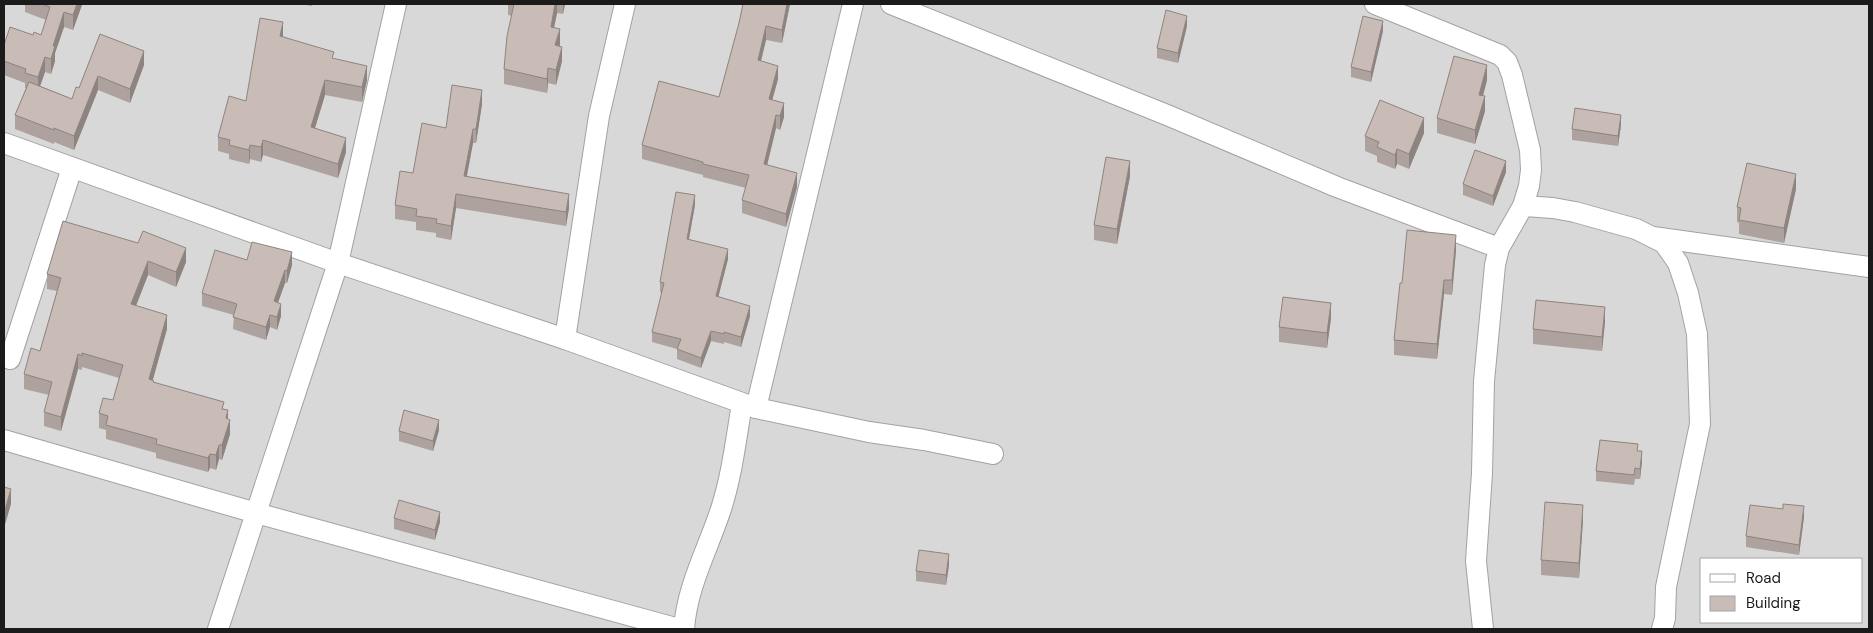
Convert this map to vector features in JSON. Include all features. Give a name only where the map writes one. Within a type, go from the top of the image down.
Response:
[{"type":"street","points":[[218,629],[338,263],[396,4]]},
{"type":"street","points":[[565,339],[599,116],[624,4]]},
{"type":"street","points":[[684,629],[690,591],[721,510],[729,482],[853,4]]},
{"type":"street","points":[[890,4],[1167,115],[1337,187],[1499,248]]},
{"type":"street","points":[[1375,4],[1500,54],[1507,62],[1512,75],[1530,150],[1529,186],[1522,206],[1499,248],[1495,265],[1484,381],[1482,473],[1476,552],[1476,577],[1483,629]]},
{"type":"street","points":[[4,143],[338,263],[565,339],[749,406],[869,432],[924,440],[993,454]]},
{"type":"street","points":[[10,359],[72,168]]},
{"type":"street","points":[[1522,206],[1575,212],[1636,229],[1651,236],[1664,244],[1672,253],[1678,263],[1688,293],[1697,334],[1700,424],[1666,587],[1665,618],[1662,629]]},
{"type":"street","points":[[1651,236],[1869,267]]},
{"type":"street","points":[[4,440],[679,629]]},
{"type":"shaded area","points":[[4,4],[1869,4],[1869,629],[4,629]]},
{"type":"building","points":[[42,4],[77,4],[73,15],[64,12],[53,46],[55,46],[51,59],[45,57],[38,77],[25,73],[26,69],[4,61],[4,45],[10,27],[33,35],[34,32],[41,35],[50,7]]},
{"type":"building","points":[[514,4],[555,4],[551,27],[560,29],[555,45],[562,47],[556,70],[548,68],[547,79],[504,69],[507,36]]},
{"type":"building","points":[[743,4],[787,4],[782,30],[766,26],[758,60],[778,66],[769,99],[784,103],[780,116],[776,115],[764,164],[797,173],[786,214],[742,200],[749,175],[703,164],[703,162],[642,145],[659,81],[719,97]]},
{"type":"building","points":[[1166,10],[1187,16],[1178,53],[1157,48]]},
{"type":"building","points":[[1363,16],[1383,21],[1371,72],[1351,67]]},
{"type":"building","points":[[260,18],[283,22],[280,36],[334,52],[332,58],[367,66],[362,87],[325,80],[311,127],[346,138],[338,164],[263,140],[261,147],[250,145],[249,150],[229,145],[230,140],[218,137],[229,96],[246,101]]},
{"type":"building","points":[[100,34],[144,51],[130,89],[98,76],[74,136],[15,115],[29,82],[72,99],[76,87],[79,88]]},
{"type":"building","points":[[1454,56],[1487,65],[1479,95],[1485,96],[1475,130],[1437,118]]},
{"type":"building","points":[[452,85],[482,90],[476,129],[473,129],[464,176],[569,194],[566,212],[456,194],[451,226],[436,223],[437,219],[416,216],[417,209],[395,205],[400,171],[413,173],[422,123],[446,128]]},
{"type":"building","points":[[1380,100],[1424,118],[1409,154],[1397,149],[1395,155],[1377,147],[1379,142],[1365,136]]},
{"type":"building","points":[[1575,108],[1621,115],[1618,136],[1572,129]]},
{"type":"building","points":[[1475,150],[1506,161],[1493,196],[1463,184]]},
{"type":"building","points":[[1106,157],[1130,161],[1117,229],[1094,225]]},
{"type":"building","points":[[1747,163],[1796,174],[1784,228],[1739,220],[1741,208],[1737,207]]},
{"type":"building","points":[[676,192],[695,195],[687,239],[728,249],[716,296],[750,306],[741,337],[724,332],[724,334],[711,331],[701,358],[677,349],[681,339],[652,332],[664,283],[660,282]]},
{"type":"building","points":[[63,221],[138,243],[143,231],[186,248],[176,272],[148,261],[131,304],[167,315],[149,379],[153,382],[224,402],[222,409],[228,410],[226,418],[230,420],[222,445],[219,445],[216,455],[210,454],[208,458],[156,444],[157,439],[106,425],[108,416],[99,413],[103,398],[113,400],[123,365],[82,353],[82,356],[78,354],[61,417],[44,412],[52,382],[24,374],[31,348],[40,351],[61,278],[47,274]]},
{"type":"building","points":[[1407,230],[1456,235],[1452,280],[1444,280],[1437,344],[1394,340]]},
{"type":"building","points":[[252,242],[292,252],[287,271],[285,270],[274,301],[281,304],[277,317],[270,315],[266,327],[233,317],[237,304],[202,293],[215,250],[247,260]]},
{"type":"building","points":[[1283,297],[1331,303],[1327,333],[1279,327]]},
{"type":"building","points":[[1536,300],[1605,307],[1602,337],[1533,329]]},
{"type":"building","points":[[404,410],[439,420],[433,441],[399,431]]},
{"type":"building","points":[[1600,440],[1638,444],[1637,451],[1642,451],[1640,469],[1635,468],[1634,475],[1596,471]]},
{"type":"building","points":[[4,487],[11,489],[4,513]]},
{"type":"building","points":[[399,500],[440,512],[435,530],[394,518]]},
{"type":"building","points":[[1545,502],[1583,505],[1579,563],[1541,560]]},
{"type":"building","points":[[1783,504],[1804,506],[1799,545],[1746,536],[1750,505],[1783,509]]},
{"type":"building","points":[[919,550],[949,554],[946,575],[916,571]]}]
